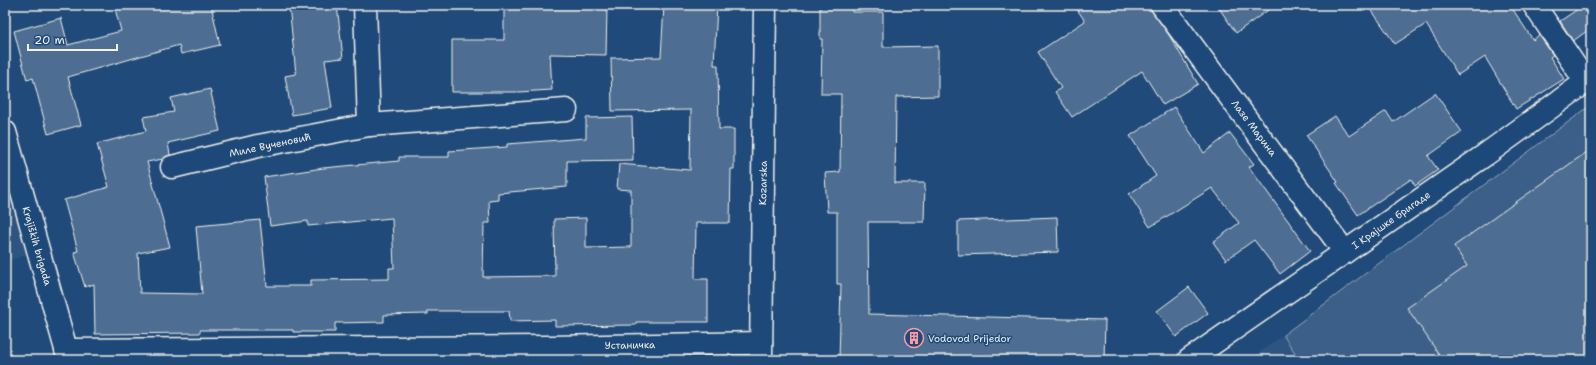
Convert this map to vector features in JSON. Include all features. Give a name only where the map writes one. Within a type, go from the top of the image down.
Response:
[{"type":"street","points":[[365,5],[369,126]]},
{"type":"street","name":"Kozarska","points":[[761,351],[766,5]]},
{"type":"street","name":"Лазе Марина","points":[[1162,5],[1345,252]]},
{"type":"street","points":[[1534,5],[1588,80]]},
{"type":"street","name":"I Крајшке бригаде","points":[[1189,360],[1485,155],[1588,80]]},
{"type":"street","name":"Миле Вученовић","points":[[172,167],[258,146],[369,126],[566,110]]},
{"type":"street","name":"Krajiških brigada","points":[[5,132],[68,355]]},
{"type":"street","name":"Устаничка","points":[[68,355],[551,347],[761,351]]},
{"type":"shaded area","points":[[1591,105],[1591,360],[1300,360],[1283,335]]},
{"type":"shaded area","points":[[5,173],[31,253],[5,262]]},
{"type":"shaded area","points":[[1283,335],[1300,360],[1249,360]]},
{"type":"building","points":[[114,5],[211,5],[220,45],[181,54],[179,45],[68,77],[81,125],[48,134],[33,78],[27,80],[14,31],[61,18],[68,45],[121,31]]},
{"type":"building","points":[[289,5],[337,5],[343,58],[325,60],[332,108],[292,115],[285,76],[296,74]]},
{"type":"building","points":[[504,5],[607,8],[606,55],[550,54],[552,90],[519,92],[452,92],[452,40],[504,40]]},
{"type":"building","points":[[664,5],[717,5],[714,65],[718,65],[719,129],[734,129],[734,169],[731,169],[730,223],[696,223],[695,279],[708,279],[708,322],[636,322],[636,325],[555,326],[555,320],[510,321],[509,311],[428,311],[428,314],[384,315],[384,322],[335,323],[335,332],[293,332],[293,330],[200,330],[200,333],[95,334],[94,284],[85,287],[74,252],[78,251],[64,200],[109,187],[97,144],[146,131],[143,117],[174,112],[171,98],[210,89],[220,131],[168,143],[170,155],[163,159],[147,162],[170,247],[138,253],[140,293],[202,294],[196,226],[260,220],[267,286],[311,286],[311,280],[389,279],[389,268],[394,268],[392,218],[308,226],[308,221],[270,226],[264,177],[323,168],[399,161],[399,157],[449,157],[449,151],[507,147],[507,144],[586,138],[586,118],[632,117],[633,160],[567,161],[567,187],[498,193],[498,200],[489,201],[490,223],[484,223],[483,277],[555,276],[554,219],[586,218],[586,248],[631,247],[631,190],[617,189],[619,164],[690,170],[691,110],[612,111],[611,58],[661,57]]},
{"type":"building","points":[[820,5],[852,5],[852,12],[883,12],[883,47],[938,46],[938,96],[896,97],[895,183],[925,183],[924,222],[868,222],[869,314],[1105,320],[1104,360],[839,360],[841,284],[837,284],[837,212],[827,212],[825,173],[840,172],[841,94],[821,94],[822,39],[820,39]]},
{"type":"building","points":[[1074,5],[1148,5],[1169,35],[1198,84],[1163,105],[1142,71],[1072,117],[1055,92],[1061,88],[1038,52],[1085,21]]},
{"type":"building","points":[[1217,5],[1275,5],[1236,33]]},
{"type":"building","points":[[1368,5],[1510,5],[1533,40],[1539,35],[1553,55],[1550,57],[1564,79],[1516,109],[1485,57],[1458,75],[1426,24],[1395,44]]},
{"type":"building","points":[[1584,5],[1591,5],[1591,28],[1573,41],[1560,21]]},
{"type":"building","points":[[1435,93],[1462,132],[1428,156],[1438,170],[1415,186],[1411,179],[1358,215],[1336,183],[1338,182],[1306,135],[1335,116],[1349,136],[1386,111],[1393,122]]},
{"type":"building","points":[[1174,107],[1204,153],[1230,133],[1254,164],[1249,167],[1310,251],[1280,274],[1254,240],[1226,260],[1213,242],[1239,223],[1212,188],[1150,227],[1129,194],[1156,176],[1130,136]]},
{"type":"building","points":[[1591,149],[1591,360],[1443,360],[1407,308],[1467,266],[1454,246]]},
{"type":"building","points":[[1057,217],[1058,252],[958,255],[958,221]]},
{"type":"building","points":[[1189,287],[1208,313],[1176,337],[1157,311]]},
{"type":"place","name":"Vodovod Prijedor","points":[[914,338]]}]
